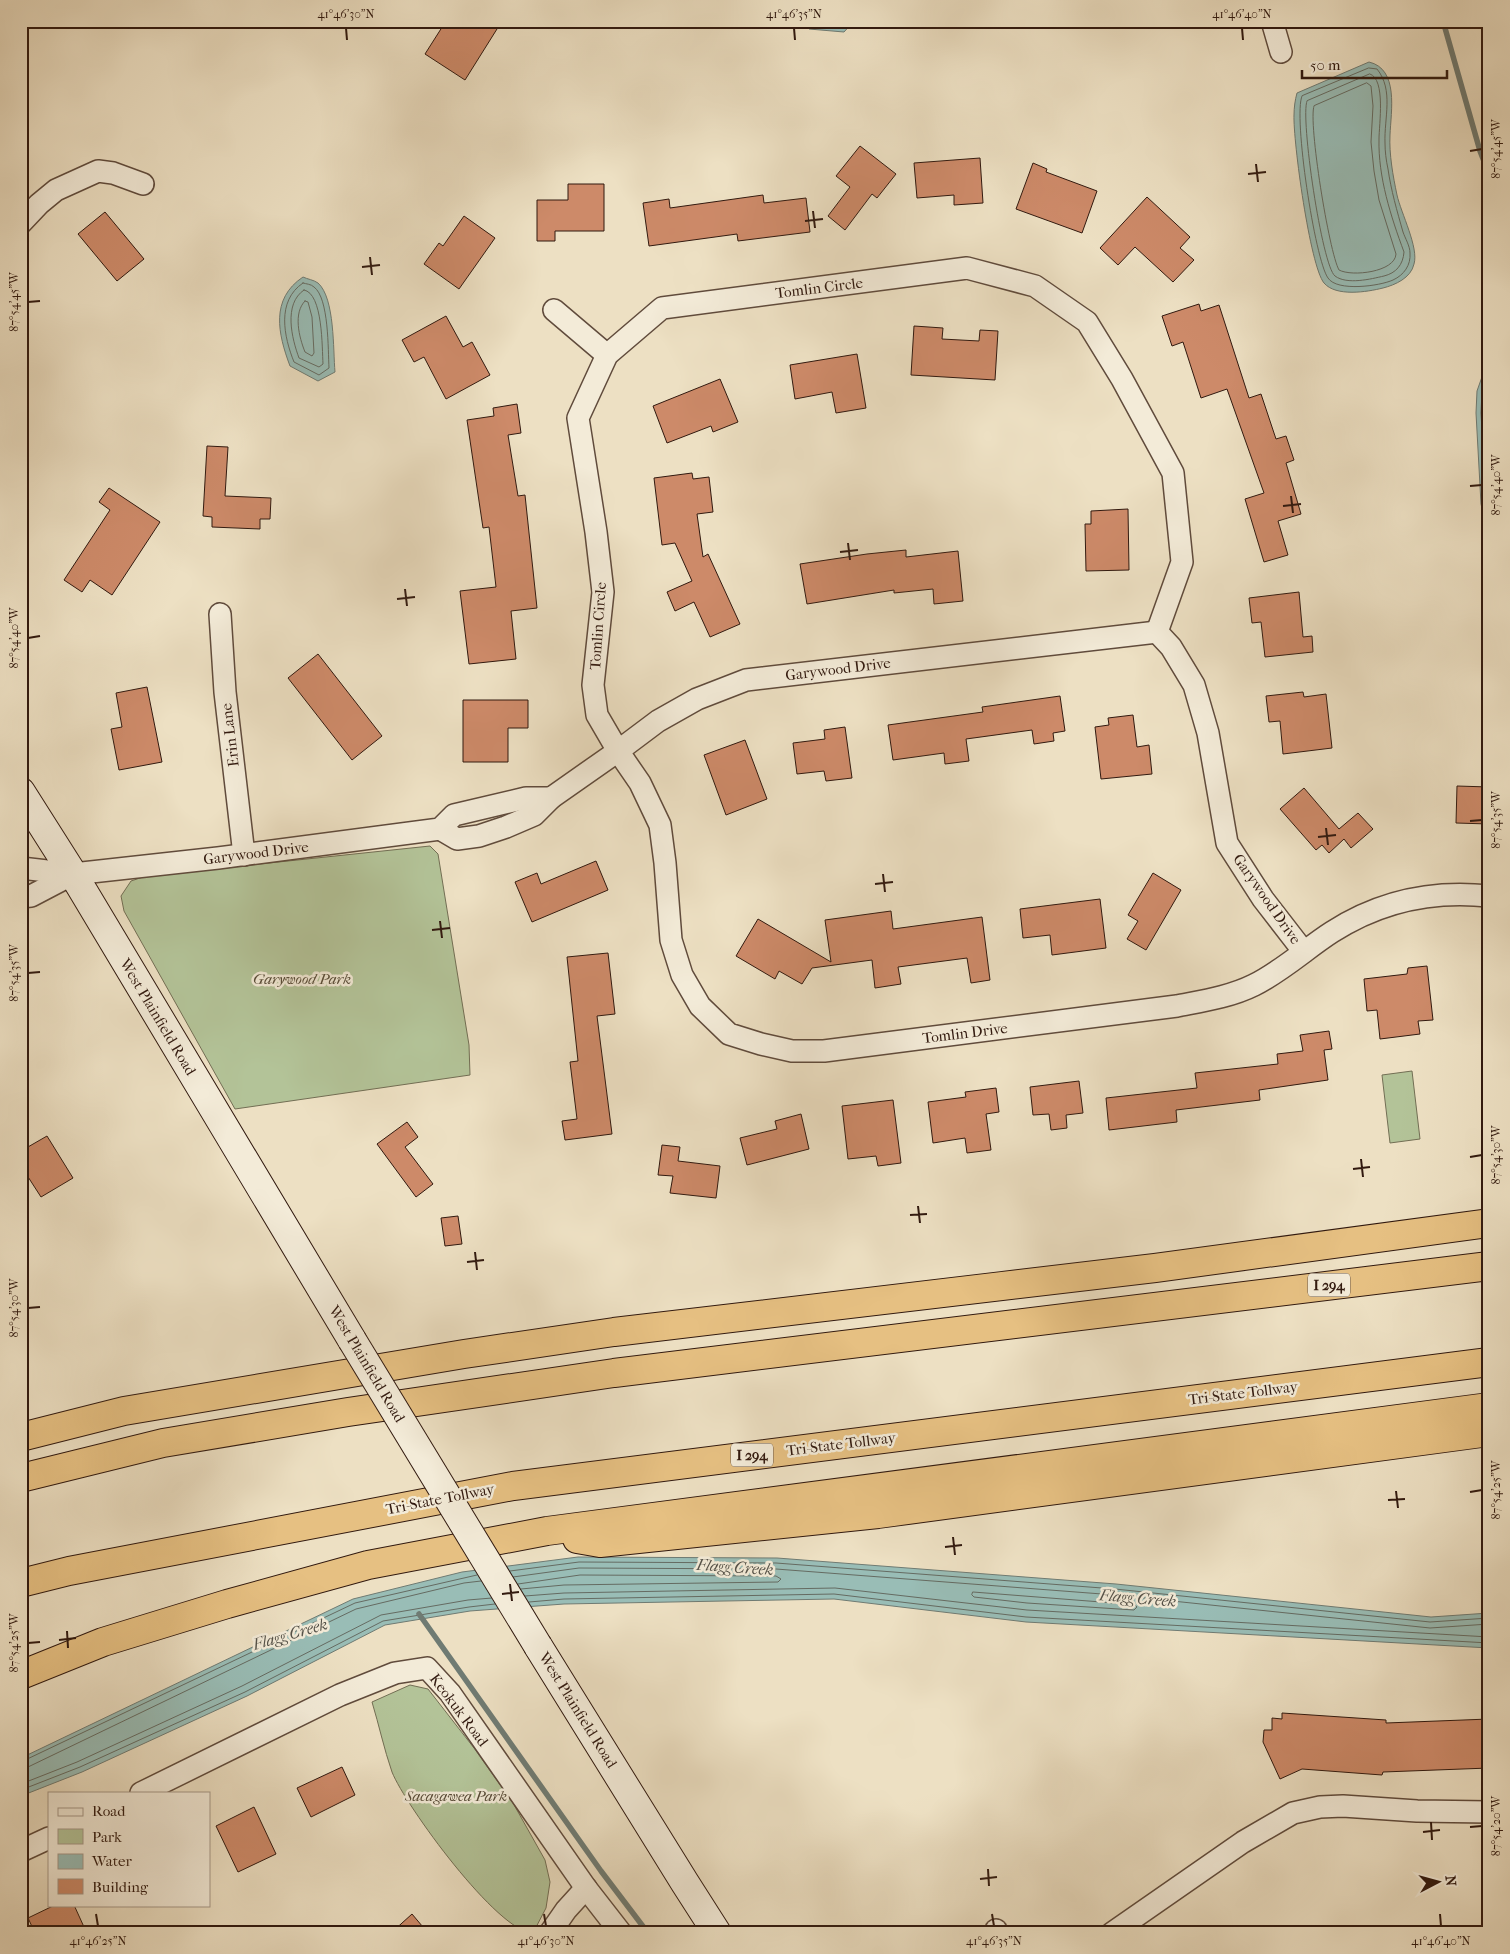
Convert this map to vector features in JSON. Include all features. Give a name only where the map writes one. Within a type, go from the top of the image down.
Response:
[{"type":"highway","points":[[21,1437],[124,1411],[473,1353],[624,1331],[1145,1269],[1489,1223]]},
{"type":"highway","name":"I 294","points":[[21,1478],[163,1443],[348,1412],[554,1382],[1160,1305],[1489,1266]]},
{"type":"highway","name":"Tri-State Tollway","points":[[21,1583],[69,1571],[513,1486],[1489,1362]]},
{"type":"highway","points":[[21,1675],[103,1642],[274,1591],[368,1566],[547,1530],[1489,1407]]},
{"type":"highway","points":[[547,1530],[585,1541],[610,1542],[878,1514],[1489,1432]]},
{"type":"main road","name":"West Plainfield Road","points":[[21,792],[73,874],[538,1646],[717,1933]]},
{"type":"street","points":[[1272,21],[1281,52]]},
{"type":"street","points":[[21,223],[56,190],[98,171],[113,173],[143,184]]},
{"type":"street","name":"Tomlin Circle","points":[[618,752],[597,715],[594,685],[603,592],[596,532],[578,418],[607,355],[662,308],[967,268],[1035,286],[1087,322],[1122,379],[1173,473],[1182,562],[1164,640]]},
{"type":"street","points":[[554,310],[607,355]]},
{"type":"street","name":"Erin Lane","points":[[220,614],[225,692],[244,854]]},
{"type":"street","name":"Garywood Drive","points":[[73,874],[440,829],[454,815],[526,798],[551,798],[618,752],[658,721],[697,699],[746,680],[1164,640],[1194,685],[1208,733],[1227,844],[1263,899],[1304,952]]},
{"type":"street","name":"Tomlin Drive","points":[[618,752],[640,784],[660,825],[666,863],[671,940],[682,975],[700,1006],[729,1034],[792,1051],[824,1051],[1176,1006],[1212,999],[1254,985],[1333,931],[1372,910],[1410,899],[1460,893],[1489,896]]},
{"type":"street","points":[[21,868],[73,874]]},
{"type":"street","points":[[21,897],[31,896],[73,874]]},
{"type":"street","name":"Keokuk Road","points":[[143,1792],[340,1695],[396,1673],[427,1668],[450,1693],[586,1888],[621,1933]]},
{"type":"street","points":[[1112,1933],[1243,1842],[1293,1812],[1320,1806],[1416,1811],[1489,1812]]},
{"type":"street","points":[[21,1851],[48,1838]]},
{"type":"street","points":[[550,1933],[566,1910],[586,1888]]},
{"type":"green space","name":"Garywood Park","points":[[430,846],[438,854],[469,1045],[470,1075],[235,1109],[124,911],[121,896],[131,881],[146,876]]},
{"type":"green space","points":[[1412,1071],[1420,1139],[1390,1143],[1382,1075]]},
{"type":"green space","name":"Sacagawea Park","points":[[410,1685],[428,1689],[474,1748],[513,1803],[545,1860],[550,1882],[546,1908],[533,1933],[517,1927],[476,1891],[433,1837],[400,1788],[392,1772],[372,1702]]},
{"type":"water","points":[[805,21],[854,21],[844,32],[809,29]]},
{"type":"water","points":[[1369,62],[1379,66],[1389,82],[1392,103],[1390,142],[1392,165],[1397,195],[1412,240],[1415,257],[1410,273],[1397,283],[1369,291],[1344,292],[1329,287],[1324,283],[1313,253],[1299,175],[1294,129],[1294,107],[1297,93]]},
{"type":"water","points":[[303,277],[315,281],[324,290],[330,312],[335,372],[318,381],[290,366],[280,330],[281,306],[285,296],[292,286]]},
{"type":"water","points":[[1489,357],[1489,539],[1481,504],[1476,413],[1477,391]]},
{"type":"water","name":"Flagg Creek","points":[[578,1557],[777,1558],[1116,1584],[1431,1617],[1489,1613],[1489,1648],[1026,1622],[834,1599],[564,1604],[470,1611],[385,1625],[247,1696],[82,1772],[21,1796],[21,1758],[353,1599],[462,1572]]},
{"type":"building","points":[[446,21],[502,21],[465,80],[425,54]]},
{"type":"building","points":[[860,146],[896,174],[877,198],[872,194],[845,230],[828,216],[850,187],[836,176]]},
{"type":"building","points":[[980,158],[983,203],[954,205],[954,195],[917,198],[914,163]]},
{"type":"building","points":[[1033,163],[1047,169],[1046,172],[1097,191],[1082,233],[1016,209]]},
{"type":"building","points":[[568,184],[604,184],[604,231],[555,231],[555,241],[537,241],[537,200],[568,200]]},
{"type":"building","points":[[763,195],[764,203],[806,198],[810,232],[738,241],[737,234],[649,246],[643,203],[669,199],[670,208]]},
{"type":"building","points":[[1147,197],[1190,237],[1180,248],[1194,260],[1173,282],[1135,247],[1118,265],[1100,248]]},
{"type":"building","points":[[105,212],[144,259],[117,281],[78,234]]},
{"type":"building","points":[[464,216],[495,238],[459,289],[424,264],[439,243],[443,246]]},
{"type":"building","points":[[1199,304],[1201,311],[1219,305],[1249,398],[1261,394],[1276,439],[1286,436],[1294,460],[1286,463],[1301,514],[1278,521],[1288,555],[1264,562],[1245,499],[1264,493],[1227,389],[1201,398],[1183,342],[1172,346],[1162,316]]},
{"type":"building","points":[[446,316],[463,347],[472,342],[490,375],[446,399],[424,357],[414,362],[402,340]]},
{"type":"building","points":[[914,326],[943,328],[942,339],[979,341],[980,330],[998,331],[995,380],[911,375]]},
{"type":"building","points":[[857,354],[866,408],[836,413],[832,392],[795,399],[790,365]]},
{"type":"building","points":[[720,379],[738,422],[713,432],[711,426],[667,443],[653,406]]},
{"type":"building","points":[[517,404],[521,433],[508,435],[518,496],[525,495],[537,608],[511,611],[516,659],[469,664],[460,591],[496,587],[489,527],[483,528],[467,420],[494,416],[493,408]]},
{"type":"building","points":[[207,446],[228,447],[225,496],[271,498],[270,519],[260,519],[260,529],[212,527],[212,517],[203,516]]},
{"type":"building","points":[[692,473],[693,479],[709,477],[713,512],[697,514],[703,557],[708,554],[740,624],[710,637],[694,602],[675,611],[667,592],[692,581],[675,543],[662,545],[654,478]]},
{"type":"building","points":[[109,488],[160,522],[112,595],[90,580],[82,592],[64,580],[110,510],[99,502]]},
{"type":"building","points":[[1128,509],[1129,570],[1086,571],[1085,524],[1091,524],[1091,511]]},
{"type":"building","points":[[906,550],[906,557],[958,551],[963,601],[934,604],[933,589],[894,593],[894,590],[807,604],[800,564]]},
{"type":"building","points":[[1299,592],[1303,637],[1312,636],[1313,652],[1265,657],[1261,622],[1252,623],[1249,598]]},
{"type":"building","points":[[318,654],[382,736],[352,760],[288,678]]},
{"type":"building","points":[[147,687],[162,762],[119,770],[111,729],[122,727],[116,693]]},
{"type":"building","points":[[1303,692],[1304,697],[1326,694],[1332,748],[1283,754],[1280,721],[1269,722],[1266,696]]},
{"type":"building","points":[[1060,696],[1065,731],[1053,733],[1054,741],[1034,744],[1032,730],[966,739],[969,761],[945,764],[944,753],[893,760],[888,725],[983,712],[982,707]]},
{"type":"building","points":[[463,700],[528,700],[528,728],[508,728],[508,762],[463,762]]},
{"type":"building","points":[[1133,715],[1137,747],[1149,745],[1152,774],[1101,779],[1095,727],[1109,725],[1108,718]]},
{"type":"building","points":[[845,727],[852,778],[826,781],[824,771],[797,774],[793,743],[825,739],[824,730]]},
{"type":"building","points":[[745,740],[767,799],[726,815],[704,755]]},
{"type":"building","points":[[1457,786],[1489,787],[1489,824],[1456,823]]},
{"type":"building","points":[[1304,788],[1339,829],[1358,813],[1373,829],[1351,848],[1344,839],[1329,853],[1322,845],[1316,850],[1280,809]]},
{"type":"building","points":[[596,861],[608,890],[532,922],[515,882],[537,873],[541,884]]},
{"type":"building","points":[[1153,873],[1181,890],[1146,950],[1127,939],[1138,921],[1128,915]]},
{"type":"building","points":[[1100,899],[1106,948],[1052,955],[1050,935],[1023,938],[1020,909]]},
{"type":"building","points":[[891,911],[893,929],[982,917],[990,980],[971,983],[967,958],[898,967],[901,984],[875,988],[872,960],[812,968],[802,984],[779,971],[775,979],[736,956],[758,919],[831,962],[825,920]]},
{"type":"building","points":[[608,953],[615,1014],[597,1016],[612,1134],[565,1140],[562,1121],[577,1119],[570,1062],[578,1061],[567,957]]},
{"type":"building","points":[[1427,966],[1433,1020],[1418,1021],[1420,1034],[1380,1039],[1377,1010],[1367,1011],[1364,979],[1407,974],[1408,968]]},
{"type":"building","points":[[1329,1031],[1332,1049],[1324,1050],[1328,1080],[1259,1090],[1260,1100],[1176,1110],[1177,1122],[1109,1130],[1106,1098],[1197,1088],[1195,1073],[1278,1064],[1277,1054],[1303,1051],[1300,1035]]},
{"type":"building","points":[[1079,1081],[1083,1113],[1066,1115],[1067,1128],[1051,1130],[1049,1114],[1033,1115],[1030,1087]]},
{"type":"building","points":[[996,1088],[999,1112],[986,1114],[991,1150],[967,1153],[965,1138],[933,1143],[928,1102],[966,1097],[965,1092]]},
{"type":"building","points":[[893,1100],[901,1163],[878,1166],[876,1156],[848,1159],[842,1106]]},
{"type":"building","points":[[801,1114],[809,1149],[747,1165],[740,1138],[777,1129],[775,1121]]},
{"type":"building","points":[[407,1122],[418,1137],[405,1147],[433,1184],[416,1197],[377,1144]]},
{"type":"building","points":[[47,1136],[73,1178],[41,1197],[21,1166],[21,1151]]},
{"type":"building","points":[[662,1145],[680,1147],[678,1161],[720,1166],[716,1198],[670,1193],[673,1176],[658,1175]]},
{"type":"building","points":[[458,1216],[462,1244],[445,1246],[441,1218]]},
{"type":"building","points":[[1282,1713],[1386,1720],[1386,1723],[1489,1719],[1489,1768],[1383,1772],[1382,1775],[1302,1769],[1280,1779],[1263,1742],[1264,1730],[1272,1730],[1272,1718],[1282,1719]]},
{"type":"building","points":[[342,1767],[355,1795],[311,1817],[297,1788]]},
{"type":"building","points":[[254,1807],[276,1854],[238,1872],[216,1826]]},
{"type":"building","points":[[53,1906],[74,1906],[84,1927],[72,1933],[35,1933],[28,1918]]},
{"type":"building","points":[[412,1914],[428,1933],[391,1933]]},
{"type":"waterway","points":[[1443,21],[1480,151],[1489,174]]},
{"type":"waterway","points":[[419,1614],[601,1871],[648,1933]]}]
